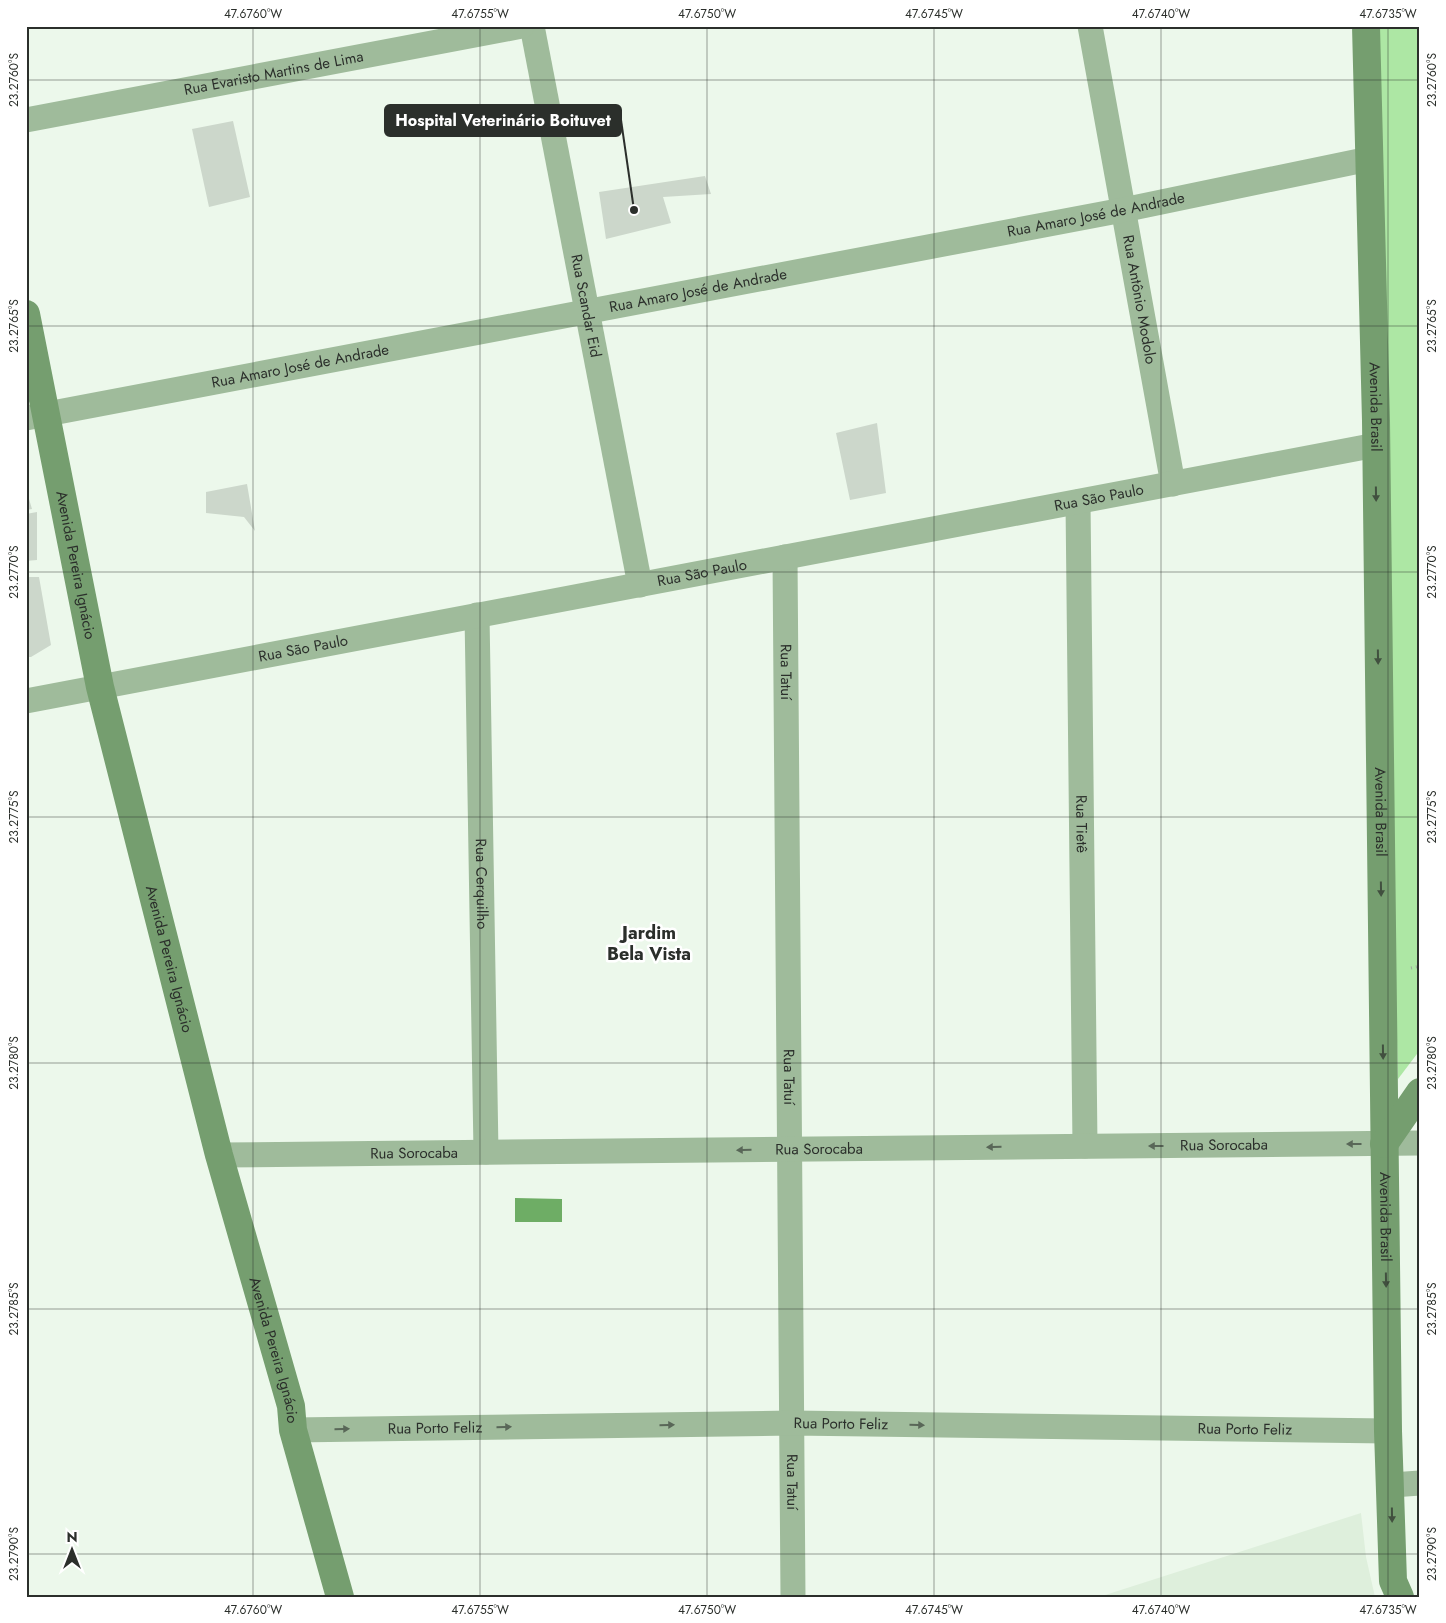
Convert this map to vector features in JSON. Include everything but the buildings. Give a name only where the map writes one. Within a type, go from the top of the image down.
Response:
[{"type":"street","name":"Rua Evaristo Martins de Lima","points":[[26,120],[522,26]]},
{"type":"street","name":"Rua Scandar Eid","points":[[532,26],[640,585]]},
{"type":"street","name":"Rua Antônio Modolo","points":[[1090,26],[1173,484]]},
{"type":"street","name":"Avenida Brasil","points":[[1366,26],[1376,445],[1388,1431],[1392,1485],[1394,1581],[1400,1597]]},
{"type":"street","name":"Rua Amaro José de Andrade","points":[[36,416],[1123,210],[1368,159]]},
{"type":"street","name":"Avenida Pereira Ignácio","points":[[26,314],[36,416],[100,686],[219,1155],[291,1406],[293,1430],[340,1597]]},
{"type":"street","name":"Rua São Paulo","points":[[26,700],[1376,445]]},
{"type":"street","name":"Rua Tietê","points":[[1078,502],[1085,1146]]},
{"type":"street","name":"Rua Tatuí","points":[[785,557],[794,1597]]},
{"type":"street","name":"Rua Cerquilho","points":[[477,615],[486,1152]]},
{"type":"street","points":[[1384,1144],[1420,1092]]},
{"type":"street","name":"Rua Sorocaba","points":[[219,1155],[1420,1143]]},
{"type":"street","name":"Rua Porto Feliz","points":[[293,1430],[792,1423],[1388,1431]]},
{"type":"street","points":[[1392,1485],[1420,1483]]},
{"type":"shaded area","points":[[1370,26],[1420,26],[1420,1050],[1398,1079]]},
{"type":"shaded area","points":[[515,1198],[562,1199],[562,1222],[515,1222]]},
{"type":"shaded area","points":[[1361,1513],[1366,1557],[1375,1597],[1099,1597]]},
{"type":"place","name":"Hospital Veterinário Boituvet","points":[[634,210]]},
{"type":"district","name":"Jardim Bela Vista","points":[[649,943]]}]
